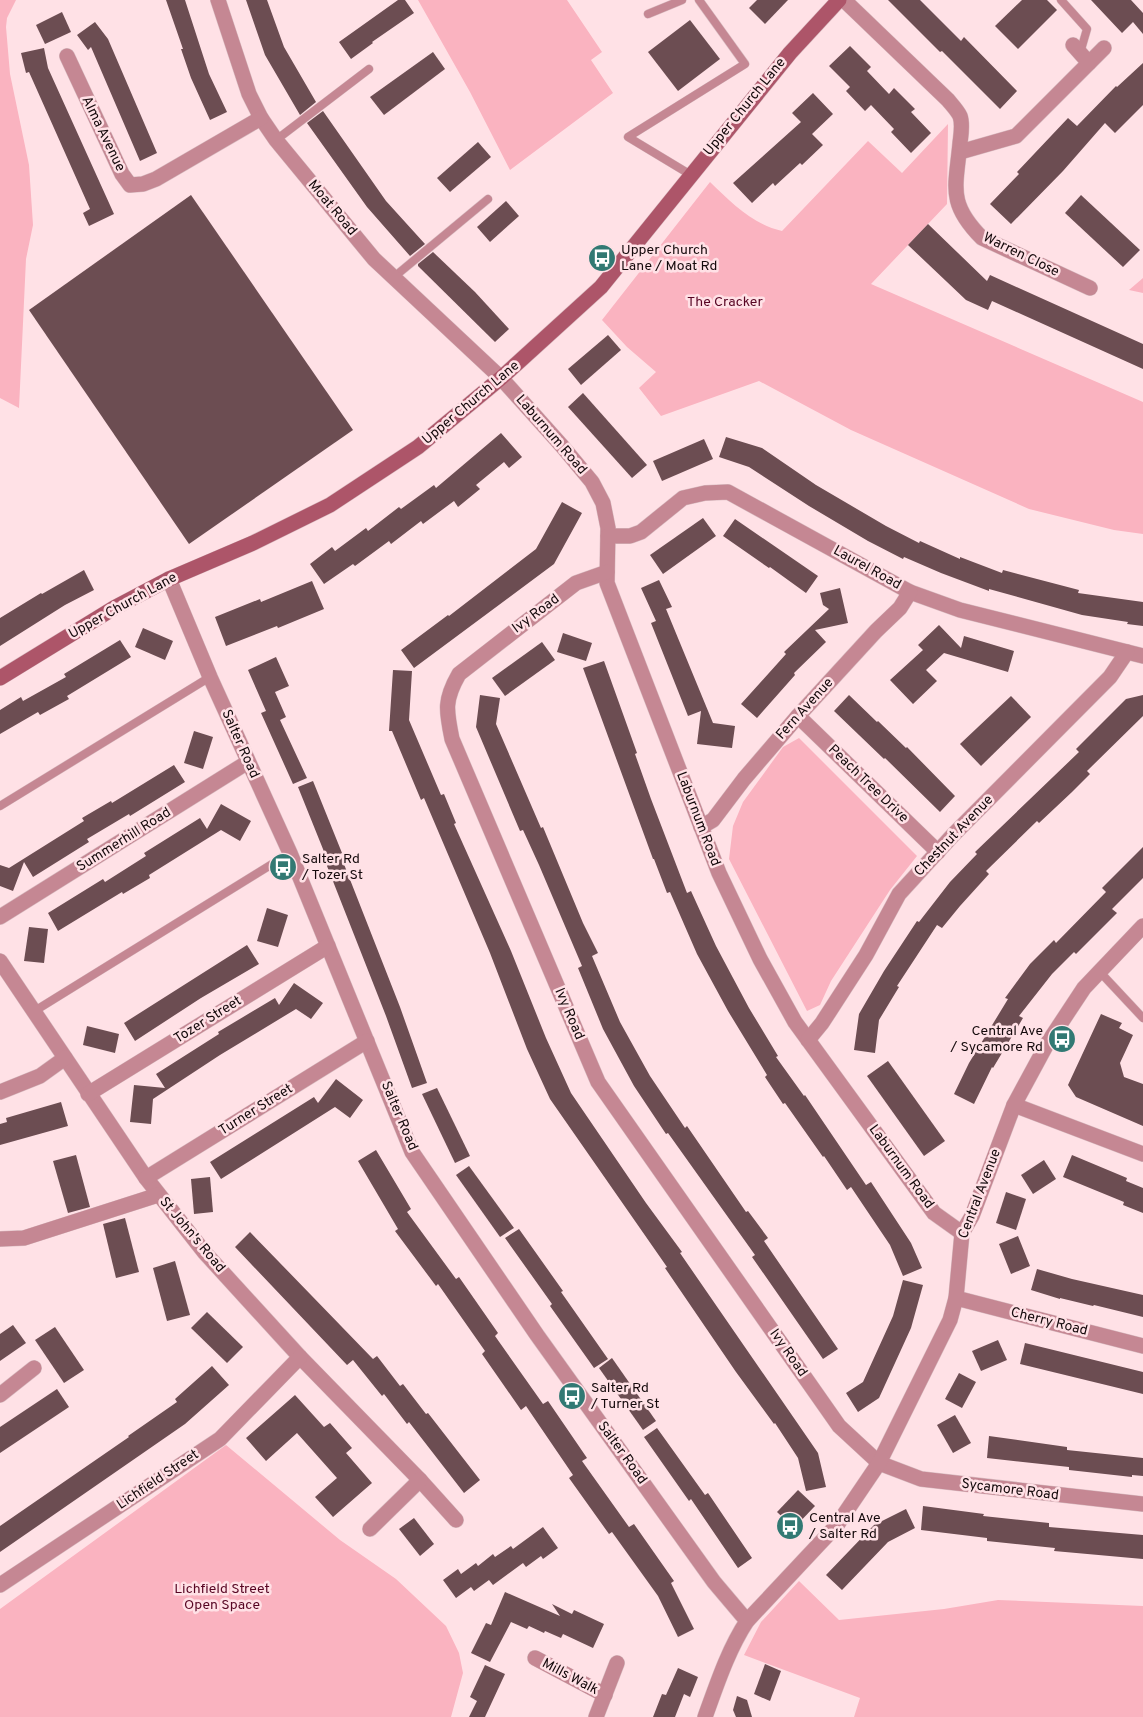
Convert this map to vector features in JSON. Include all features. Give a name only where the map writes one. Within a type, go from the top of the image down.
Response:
[{"type":"main road","name":"Upper Church Lane","points":[[0,678],[114,608],[169,579],[254,543],[330,505],[418,447],[501,378],[601,287],[790,53],[839,0]]},
{"type":"street","name":"Moat Road","points":[[218,0],[249,94],[261,118],[276,140],[374,259],[501,378]]},
{"type":"street","name":"Warren Close","points":[[844,0],[948,100],[960,116],[962,130],[955,183],[958,206],[971,227],[982,238],[1090,288]]},
{"type":"street","points":[[960,152],[1016,136],[1081,54],[1104,48]]},
{"type":"street","name":"Alma Avenue","points":[[67,56],[122,174],[130,185],[143,184],[156,179],[261,118]]},
{"type":"street","name":"Laburnum Road","points":[[501,378],[592,482],[603,503],[608,536],[607,583],[700,827],[719,873],[760,959],[795,1022],[934,1213],[962,1233]]},
{"type":"street","name":"Laurel Road","points":[[608,536],[630,536],[641,532],[683,498],[705,493],[728,492],[910,592],[960,610],[1143,656]]},
{"type":"street","name":"Ivy Road","points":[[607,572],[576,583],[459,674],[451,687],[446,703],[452,739],[598,1082],[839,1426],[879,1463]]},
{"type":"street","name":"Salter Road","points":[[169,579],[210,677],[290,853],[412,1152],[537,1335],[714,1582],[748,1621]]},
{"type":"street","name":"Fern Avenue","points":[[700,827],[713,820],[744,779],[798,716],[900,608],[910,592]]},
{"type":"street","name":"Chestnut Avenue","points":[[808,1040],[822,1023],[866,955],[899,894],[1110,677],[1127,652]]},
{"type":"street","name":"Peach Tree Drive","points":[[798,716],[938,852]]},
{"type":"street","name":"Summerhill Road","points":[[0,917],[248,762]]},
{"type":"street","name":"Central Avenue","points":[[705,1717],[737,1637],[748,1621],[837,1525],[879,1463],[950,1320],[956,1298],[962,1233],[972,1216],[1014,1105],[1047,1044],[1084,988],[1143,926]]},
{"type":"street","name":"Tozer Street","points":[[88,1094],[328,946]]},
{"type":"street","name":"St John's Road","points":[[0,961],[146,1178],[205,1253],[300,1357],[420,1480],[456,1520]]},
{"type":"street","name":"Turner Street","points":[[146,1178],[367,1041]]},
{"type":"street","points":[[0,1092],[40,1076],[65,1058]]},
{"type":"street","points":[[1014,1105],[1143,1154]]},
{"type":"street","points":[[0,1239],[24,1238],[158,1195]]},
{"type":"street","name":"Cherry Road","points":[[956,1298],[1143,1346]]},
{"type":"street","name":"Lichfield Street","points":[[0,1585],[220,1439],[300,1357]]},
{"type":"street","points":[[0,1395],[34,1368]]},
{"type":"street","name":"Sycamore Road","points":[[879,1463],[921,1479],[1143,1504]]},
{"type":"street","points":[[370,1530],[420,1480]]},
{"type":"street","name":"Mills Walk","points":[[535,1658],[605,1695]]},
{"type":"street","points":[[596,1717],[618,1663]]},
{"type":"lane","points":[[648,14],[682,0]]},
{"type":"lane","points":[[691,175],[628,137],[745,64],[700,0]]},
{"type":"lane","points":[[1061,0],[1087,29],[1081,54]]},
{"type":"lane","points":[[276,140],[368,70]]},
{"type":"lane","points":[[394,277],[488,199]]},
{"type":"lane","points":[[0,806],[210,677]]},
{"type":"lane","points":[[33,1012],[290,853]]},
{"type":"lane","points":[[1099,971],[1143,1018]]},
{"type":"green space","points":[[0,0],[16,0],[7,18],[6,27],[10,74],[29,165],[33,225],[26,259],[19,408],[0,398]]},
{"type":"green space","points":[[418,0],[567,0],[602,52],[591,60],[613,93],[510,170],[470,92]]},
{"type":"green space","name":"The Cracker","points":[[948,124],[947,204],[871,284],[1143,402],[1143,534],[1114,530],[1029,509],[851,430],[759,381],[661,416],[639,388],[656,372],[627,347],[602,320],[710,182],[752,218],[771,228],[782,231],[868,141],[902,173]]},
{"type":"green space","points":[[1143,278],[1143,293],[1129,290]]},
{"type":"green space","points":[[799,738],[917,856],[890,890],[831,981],[820,1005],[807,1011],[729,859],[733,826],[743,802],[783,747]]},
{"type":"green space","name":"Lichfield Street Open Space","points":[[226,1445],[340,1540],[396,1579],[446,1626],[459,1653],[463,1673],[451,1717],[0,1717],[0,1609]]},
{"type":"green space","points":[[799,1581],[839,1620],[944,1609],[998,1600],[1143,1606],[1143,1717],[854,1717],[860,1698],[744,1655],[761,1622]]},
{"type":"building","points":[[166,0],[185,0],[209,74],[227,112],[210,120],[191,78]]},
{"type":"building","points":[[246,0],[267,0],[284,47],[316,102],[300,115],[265,55]]},
{"type":"building","points":[[398,0],[405,0],[414,13],[351,59],[339,42]]},
{"type":"building","points":[[757,0],[788,0],[765,24],[749,8]]},
{"type":"building","points":[[888,0],[920,0],[961,41],[964,37],[1017,91],[1000,109]]},
{"type":"building","points":[[1022,0],[1047,0],[1057,10],[1018,49],[995,26]]},
{"type":"building","points":[[1091,0],[1131,0],[1143,13],[1143,34],[1133,22],[1122,33]]},
{"type":"building","points":[[62,12],[71,32],[45,44],[36,25]]},
{"type":"building","points":[[690,20],[720,59],[678,91],[648,52]]},
{"type":"building","points":[[95,22],[108,39],[157,153],[140,161],[91,47],[88,50],[77,35]]},
{"type":"building","points":[[850,46],[871,67],[867,71],[889,94],[894,88],[915,109],[911,112],[931,133],[911,153],[891,132],[894,129],[871,105],[865,111],[846,91],[850,87],[829,66]]},
{"type":"building","points":[[44,48],[48,68],[114,214],[89,226],[83,213],[90,209],[29,72],[26,73],[21,53]]},
{"type":"building","points":[[433,52],[445,69],[384,115],[370,97]]},
{"type":"building","points":[[1143,63],[1143,105],[1115,133],[1105,123],[1063,171],[1011,224],[990,204],[1068,118],[1077,126],[1116,86]]},
{"type":"building","points":[[813,93],[833,114],[812,134],[823,145],[802,165],[800,163],[775,186],[773,183],[752,203],[733,183],[801,122],[792,113]]},
{"type":"building","points":[[323,111],[386,201],[425,244],[410,256],[367,207],[307,123]]},
{"type":"building","points":[[478,142],[491,157],[450,192],[437,178]]},
{"type":"building","points":[[191,195],[353,430],[189,544],[29,310]]},
{"type":"building","points":[[1081,195],[1140,250],[1123,267],[1065,213]]},
{"type":"building","points":[[506,201],[519,216],[490,242],[477,227]]},
{"type":"building","points":[[928,224],[987,281],[990,275],[1143,344],[1143,369],[992,301],[988,310],[966,300],[908,245]]},
{"type":"building","points":[[433,252],[475,292],[509,329],[495,342],[418,266]]},
{"type":"building","points":[[608,335],[621,350],[581,385],[568,369]]},
{"type":"building","points":[[583,393],[647,465],[632,478],[568,407]]},
{"type":"building","points":[[501,433],[522,457],[509,468],[504,462],[476,485],[480,489],[458,507],[454,501],[423,524],[421,521],[391,544],[389,541],[355,566],[353,564],[324,584],[310,564],[332,547],[335,551],[366,528],[368,531],[399,507],[401,509],[434,485],[436,488]]},
{"type":"building","points":[[726,437],[762,448],[816,485],[919,543],[920,541],[960,559],[960,557],[1002,573],[1003,570],[1079,590],[1078,593],[1143,602],[1143,626],[1082,615],[989,589],[989,591],[904,557],[903,559],[868,541],[809,506],[749,467],[719,457]]},
{"type":"building","points":[[704,439],[713,459],[662,481],[653,461]]},
{"type":"building","points":[[562,502],[582,513],[554,564],[414,668],[401,650],[449,616],[536,549]]},
{"type":"building","points":[[703,518],[716,536],[663,574],[650,555]]},
{"type":"building","points":[[735,519],[818,576],[806,593],[723,536]]},
{"type":"building","points":[[84,570],[94,590],[65,605],[0,646],[0,618]]},
{"type":"building","points":[[659,580],[672,607],[666,609],[713,723],[735,726],[732,748],[697,744],[701,711],[688,716],[651,623],[656,621],[641,588]]},
{"type":"building","points":[[312,581],[324,609],[278,628],[277,626],[226,646],[215,617],[260,599],[261,602]]},
{"type":"building","points":[[840,588],[848,623],[815,630],[826,642],[794,673],[795,675],[757,718],[741,704],[786,654],[784,652],[829,609],[823,605],[820,593]]},
{"type":"building","points":[[939,625],[961,648],[964,636],[1014,651],[1008,672],[944,653],[926,670],[937,681],[913,704],[890,680],[923,650],[918,645]]},
{"type":"building","points":[[143,628],[173,641],[165,660],[135,647]]},
{"type":"building","points":[[563,633],[592,643],[586,661],[557,652]]},
{"type":"building","points":[[120,640],[131,657],[67,696],[69,699],[40,715],[38,712],[0,734],[0,710],[21,697],[23,701],[66,677],[64,674]]},
{"type":"building","points":[[542,642],[555,660],[505,696],[492,678]]},
{"type":"building","points":[[276,657],[289,686],[275,692],[286,717],[280,720],[307,778],[293,784],[261,713],[266,711],[248,670]]},
{"type":"building","points":[[604,661],[637,753],[635,754],[651,799],[687,893],[691,891],[716,946],[749,1008],[778,1056],[776,1057],[805,1095],[866,1185],[871,1182],[911,1243],[922,1268],[903,1276],[890,1245],[851,1187],[847,1190],[765,1077],[767,1075],[728,1011],[697,954],[670,892],[667,893],[653,859],[583,668]]},
{"type":"building","points":[[393,670],[412,671],[409,720],[441,795],[444,794],[456,823],[454,824],[511,951],[546,1038],[571,1093],[682,1252],[680,1253],[818,1453],[826,1487],[806,1491],[798,1458],[775,1423],[736,1372],[665,1268],[667,1267],[550,1099],[527,1049],[490,953],[424,798],[421,800],[392,731],[389,731]]},
{"type":"building","points":[[480,695],[500,698],[496,724],[598,953],[592,956],[620,1022],[650,1076],[746,1212],[748,1211],[768,1238],[764,1241],[838,1349],[823,1359],[752,1257],[755,1255],[668,1133],[666,1134],[634,1086],[603,1029],[578,968],[582,966],[523,830],[520,831],[476,727]]},
{"type":"building","points":[[849,695],[907,747],[955,796],[940,812],[834,711]]},
{"type":"building","points":[[1143,695],[1143,716],[1087,771],[1090,774],[1072,792],[1039,823],[1037,821],[986,871],[989,874],[942,928],[937,925],[897,986],[899,987],[879,1020],[875,1053],[854,1050],[859,1014],[884,971],[917,921],[919,922],[950,882],[977,854],[975,852],[1079,752],[1076,749],[1126,699]]},
{"type":"building","points":[[1011,696],[1031,717],[981,766],[960,744]]},
{"type":"building","points":[[194,731],[213,737],[203,769],[184,763]]},
{"type":"building","points":[[174,765],[185,782],[130,816],[129,814],[87,839],[89,842],[33,877],[24,862],[13,891],[0,886],[0,865],[9,868],[84,821],[82,818],[111,801],[112,803]]},
{"type":"building","points":[[313,781],[342,853],[340,854],[400,1007],[427,1083],[412,1088],[327,866],[329,864],[298,787]]},
{"type":"building","points":[[221,804],[251,821],[240,841],[221,830],[149,875],[150,878],[123,894],[122,892],[58,931],[48,913],[103,879],[105,882],[146,856],[144,853],[200,818],[207,829]]},
{"type":"building","points":[[1143,847],[1143,878],[1112,909],[1117,913],[1076,954],[1074,952],[1052,974],[1019,1016],[1023,1018],[992,1067],[974,1104],[954,1094],[969,1063],[1008,999],[1005,998],[1030,964],[1054,940],[1056,943],[1106,892],[1102,888]]},
{"type":"building","points":[[267,908],[288,915],[278,947],[257,941]]},
{"type":"building","points":[[29,927],[48,929],[44,963],[24,961]]},
{"type":"building","points":[[247,945],[259,964],[201,998],[135,1041],[124,1023]]},
{"type":"building","points":[[294,983],[323,1003],[311,1019],[296,1009],[220,1055],[153,1099],[151,1124],[130,1122],[134,1085],[165,1088],[156,1074],[219,1034],[218,1032],[275,998],[279,1005]]},
{"type":"building","points":[[1101,1014],[1122,1023],[1119,1028],[1133,1035],[1120,1063],[1124,1077],[1143,1084],[1143,1126],[1076,1097],[1068,1085]]},
{"type":"building","points":[[87,1026],[119,1034],[115,1053],[83,1045]]},
{"type":"building","points":[[888,1061],[945,1141],[924,1156],[867,1076]]},
{"type":"building","points":[[336,1079],[363,1100],[350,1118],[335,1107],[221,1179],[210,1162],[314,1097],[318,1103]]},
{"type":"building","points":[[437,1088],[470,1156],[455,1163],[422,1094]]},
{"type":"building","points":[[61,1102],[68,1126],[0,1145],[0,1124],[7,1122],[6,1118]]},
{"type":"building","points":[[376,1150],[411,1209],[407,1212],[456,1279],[459,1277],[498,1333],[495,1336],[543,1404],[548,1401],[587,1458],[582,1461],[629,1527],[634,1524],[674,1581],[671,1583],[694,1629],[678,1637],[658,1596],[612,1532],[609,1534],[569,1478],[573,1475],[526,1406],[521,1410],[482,1354],[485,1351],[438,1284],[436,1286],[395,1231],[398,1229],[358,1161]]},
{"type":"building","points":[[76,1155],[90,1207],[68,1213],[53,1161]]},
{"type":"building","points":[[1072,1155],[1127,1178],[1126,1181],[1143,1188],[1143,1213],[1123,1205],[1124,1202],[1063,1177]]},
{"type":"building","points":[[1044,1160],[1056,1179],[1033,1194],[1021,1175]]},
{"type":"building","points":[[469,1166],[514,1228],[500,1237],[456,1175]]},
{"type":"building","points":[[210,1177],[213,1212],[194,1214],[191,1179]]},
{"type":"building","points":[[1006,1192],[1026,1199],[1016,1230],[996,1223]]},
{"type":"building","points":[[125,1218],[139,1272],[116,1278],[103,1224]]},
{"type":"building","points":[[519,1229],[608,1359],[594,1368],[505,1238]]},
{"type":"building","points":[[250,1232],[373,1359],[377,1356],[400,1386],[403,1384],[480,1480],[464,1493],[409,1422],[407,1424],[384,1394],[382,1396],[353,1360],[347,1365],[235,1247]]},
{"type":"building","points":[[1018,1236],[1030,1266],[1011,1274],[999,1244]]},
{"type":"building","points":[[175,1261],[190,1315],[167,1321],[153,1268]]},
{"type":"building","points":[[1037,1269],[1143,1295],[1143,1317],[1060,1299],[1031,1290]]},
{"type":"building","points":[[903,1280],[923,1285],[911,1328],[879,1398],[858,1412],[846,1393],[863,1382],[893,1316]]},
{"type":"building","points":[[207,1312],[243,1347],[227,1363],[191,1328]]},
{"type":"building","points":[[13,1325],[26,1343],[0,1361],[0,1334]]},
{"type":"building","points":[[55,1327],[84,1370],[64,1383],[35,1340]]},
{"type":"building","points":[[998,1340],[1007,1360],[981,1371],[972,1351]]},
{"type":"building","points":[[1025,1343],[1143,1372],[1143,1394],[1020,1364]]},
{"type":"building","points":[[612,1358],[656,1421],[643,1430],[599,1368]]},
{"type":"building","points":[[212,1366],[229,1385],[185,1424],[0,1552],[0,1526],[177,1402],[175,1399]]},
{"type":"building","points":[[959,1373],[976,1382],[962,1408],[945,1399]]},
{"type":"building","points":[[57,1389],[69,1407],[0,1453],[0,1427]]},
{"type":"building","points":[[295,1395],[324,1427],[330,1423],[352,1448],[346,1453],[372,1483],[333,1517],[315,1497],[337,1478],[297,1433],[266,1461],[246,1438]]},
{"type":"building","points":[[955,1415],[971,1443],[953,1453],[937,1425]]},
{"type":"building","points":[[657,1428],[705,1495],[708,1493],[752,1558],[738,1568],[691,1499],[689,1501],[644,1437]]},
{"type":"building","points":[[989,1436],[1067,1447],[1067,1450],[1143,1458],[1143,1476],[1132,1475],[1132,1477],[1069,1470],[1069,1467],[987,1458]]},
{"type":"building","points":[[798,1490],[815,1506],[794,1528],[777,1512]]},
{"type":"building","points":[[923,1506],[984,1514],[983,1516],[1049,1523],[1049,1527],[1143,1535],[1143,1559],[1054,1551],[1055,1548],[987,1541],[987,1538],[921,1530]]},
{"type":"building","points":[[906,1509],[915,1528],[888,1542],[842,1590],[826,1575],[874,1525]]},
{"type":"building","points":[[414,1518],[434,1544],[420,1556],[399,1529]]},
{"type":"building","points":[[543,1527],[558,1548],[543,1559],[541,1556],[526,1567],[523,1563],[493,1585],[489,1580],[474,1591],[471,1587],[456,1598],[443,1580],[458,1569],[461,1574],[476,1563],[478,1566],[493,1554],[495,1557],[511,1546],[513,1549]]},
{"type":"building","points":[[505,1592],[560,1616],[552,1604],[572,1614],[574,1610],[604,1624],[593,1648],[563,1634],[561,1638],[529,1626],[527,1629],[511,1622],[490,1662],[471,1653],[486,1623],[491,1625]]},
{"type":"building","points":[[765,1664],[781,1671],[770,1701],[754,1694]]},
{"type":"building","points":[[485,1665],[505,1674],[485,1717],[469,1717],[477,1701],[470,1697]]},
{"type":"building","points":[[678,1668],[698,1677],[690,1697],[684,1694],[675,1717],[653,1717],[662,1694],[666,1695]]},
{"type":"building","points":[[737,1696],[747,1700],[752,1717],[736,1717],[733,1710]]},
{"type":"place","name":"Upper Church Lane / Moat Rd","points":[[602,258]]},
{"type":"place","name":"Salter Rd / Tozer St","points":[[283,867]]},
{"type":"place","name":"Central Ave / Sycamore Rd","points":[[1062,1039]]},
{"type":"place","name":"Salter Rd / Turner St","points":[[572,1396]]},
{"type":"place","name":"Central Ave / Salter Rd","points":[[790,1526]]}]
